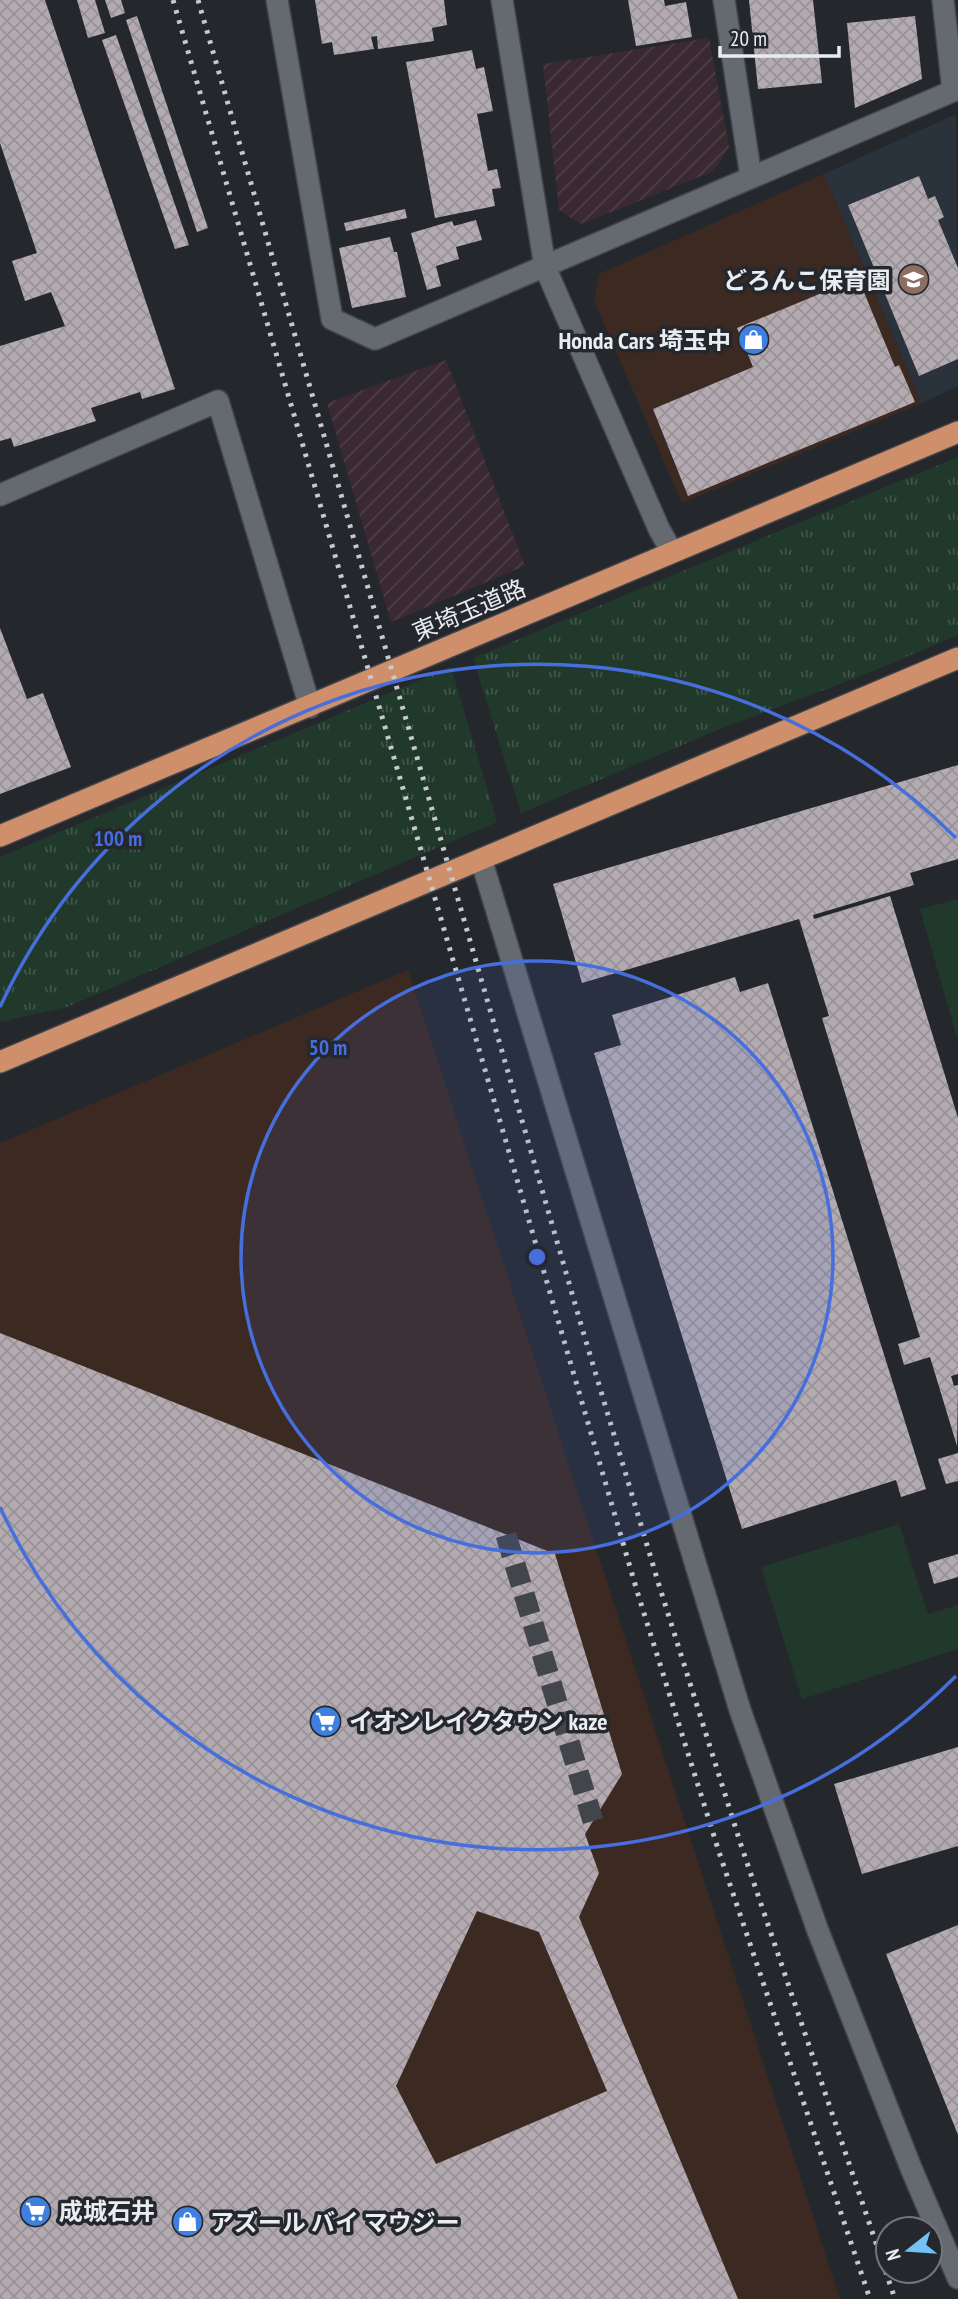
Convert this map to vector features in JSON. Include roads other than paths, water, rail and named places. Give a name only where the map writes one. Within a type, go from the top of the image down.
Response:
[{"type":"highway","name":"東埼玉道路","points":[[0,836],[958,432]]},
{"type":"highway","points":[[0,1062],[958,658]]},
{"type":"highway","points":[[0,1052],[65,1034]]},
{"type":"street","points":[[277,0],[332,319],[375,339],[953,91],[943,0]]},
{"type":"street","points":[[502,0],[545,267],[659,529],[672,552]]},
{"type":"street","points":[[724,0],[751,177]]},
{"type":"street","points":[[0,495],[218,401],[310,707]]},
{"type":"street","points":[[481,859],[740,1710],[818,1931],[911,2168],[958,2278]]},
{"type":"tunnel","points":[[506,1535],[593,1821]]},
{"type":"railway","points":[[173,0],[637,1591],[719,1852],[870,2299]]},
{"type":"railway","points":[[198,0],[582,1328],[659,1585],[741,1845],[895,2299]]},
{"type":"place","name":"どろんこ保育園","points":[[914,280]]},
{"type":"place","name":"Honda Cars 埼玉中","points":[[754,340]]},
{"type":"place","name":"イオンレイクタウン kaze","points":[[326,1721]]},
{"type":"place","name":"成城石井","points":[[36,2211]]},
{"type":"place","name":"アズール バイ マウジー","points":[[187,2222]]}]
